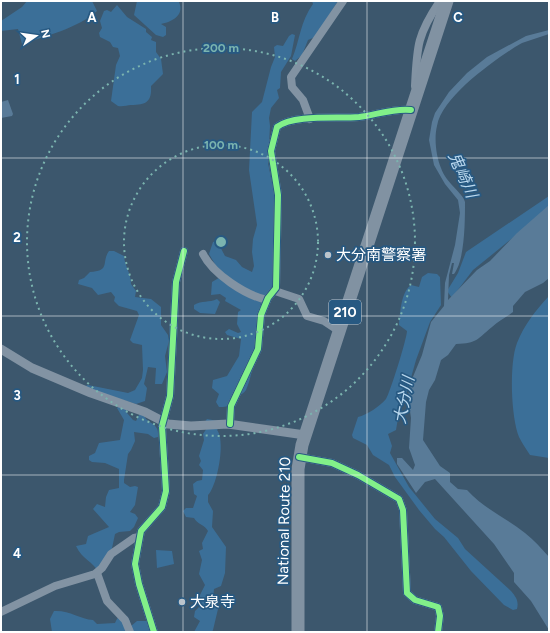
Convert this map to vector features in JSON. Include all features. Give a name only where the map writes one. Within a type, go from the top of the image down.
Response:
[{"type":"highway","name":"National Route 210","points":[[298,632],[300,457],[305,435],[413,105],[440,2]]},
{"type":"street","points":[[310,119],[304,100],[292,87],[291,77],[343,1]]},
{"type":"street","points":[[230,424],[231,406],[258,349],[259,319],[267,300],[275,291],[278,195],[272,165],[272,145],[278,126],[310,119],[359,117],[413,105]]},
{"type":"street","points":[[154,632],[135,571],[135,561],[142,528],[161,508],[165,499],[167,483],[163,422],[170,396],[176,282],[184,251]]},
{"type":"street","points":[[203,254],[208,263],[244,291],[267,300]]},
{"type":"street","points":[[275,291],[296,297],[301,302],[307,316],[324,321],[339,332]]},
{"type":"street","points":[[1,349],[32,368],[91,394],[145,412],[163,422],[187,426],[230,424],[305,435]]},
{"type":"street","points":[[300,457],[332,463],[399,499],[402,509],[407,593],[415,600],[438,607],[440,616],[438,632]]},
{"type":"street","points":[[1,612],[60,584],[96,573],[111,554],[132,539],[139,537]]},
{"type":"street","points":[[96,573],[107,601],[125,620],[130,632]]},
{"type":"shaded area","points":[[27,1],[92,1],[97,11],[71,27],[22,44],[18,29],[1,31],[1,21],[22,7]]},
{"type":"shaded area","points":[[137,1],[179,2],[179,15],[169,22],[161,24],[166,27],[166,35],[163,37],[156,35],[134,15]]},
{"type":"shaded area","points":[[312,1],[338,1],[315,37],[308,40],[302,55],[295,61],[292,59],[305,18],[313,4]]},
{"type":"shaded area","points":[[117,5],[127,17],[146,29],[146,32],[152,37],[151,40],[156,42],[156,52],[161,59],[163,74],[151,86],[150,96],[147,102],[141,104],[118,106],[111,101],[116,65],[120,56],[118,48],[113,47],[110,42],[100,37],[99,33],[102,28],[100,21],[104,11],[107,10],[111,12]]},
{"type":"shaded area","points":[[549,30],[549,34],[522,43],[515,47],[469,81],[448,104],[441,115],[437,126],[436,147],[441,168],[443,173],[465,202],[462,250],[458,268],[454,274],[452,274],[454,263],[452,263],[449,275],[448,300],[477,270],[490,261],[517,233],[549,205],[549,278],[543,283],[525,292],[513,306],[513,312],[479,338],[473,342],[456,344],[448,355],[441,360],[435,380],[429,390],[426,402],[423,440],[440,466],[450,473],[450,482],[458,489],[467,490],[487,508],[525,533],[549,557],[549,630],[531,601],[514,582],[514,573],[494,544],[435,479],[425,482],[416,493],[397,464],[397,458],[402,458],[413,470],[415,465],[409,448],[411,418],[408,397],[410,384],[422,355],[431,322],[444,306],[445,283],[455,245],[460,213],[458,200],[445,184],[434,165],[429,140],[435,113],[449,92],[467,73],[487,57],[526,36]]},
{"type":"shaded area","points":[[292,34],[295,35],[291,56],[281,72],[280,88],[277,90],[279,98],[271,108],[269,118],[268,163],[274,193],[273,285],[265,297],[257,298],[261,302],[257,340],[252,372],[246,390],[231,405],[219,407],[216,402],[219,394],[212,388],[213,380],[227,376],[239,356],[241,339],[227,335],[225,332],[229,329],[238,333],[241,332],[237,324],[238,312],[241,310],[225,301],[226,298],[220,294],[211,295],[212,282],[222,276],[209,254],[213,242],[217,241],[225,256],[236,260],[242,267],[252,272],[254,266],[252,252],[253,239],[257,225],[249,170],[252,112],[262,102],[275,57],[274,47],[277,45],[283,46]]},
{"type":"shaded area","points":[[8,100],[13,114],[12,116],[1,118],[1,102]]},
{"type":"shaded area","points":[[549,196],[549,208],[473,270],[452,298],[447,291],[458,273],[466,252]]},
{"type":"shaded area","points":[[109,251],[114,251],[124,256],[131,284],[136,291],[135,297],[151,299],[161,307],[161,325],[168,335],[169,341],[165,356],[167,372],[162,384],[155,384],[156,368],[148,367],[144,384],[147,388],[145,401],[136,404],[100,393],[85,386],[88,385],[128,393],[135,390],[142,378],[142,345],[133,343],[130,340],[139,315],[137,311],[119,306],[114,301],[115,297],[111,292],[98,295],[92,288],[78,284],[79,280],[84,278],[90,272],[101,270],[103,268]]},
{"type":"shaded area","points":[[428,273],[437,274],[440,277],[441,305],[430,322],[416,360],[405,399],[400,406],[396,430],[388,434],[392,446],[390,453],[409,487],[435,519],[458,538],[465,549],[511,591],[517,599],[517,609],[513,610],[504,605],[471,571],[444,537],[419,510],[395,477],[389,465],[373,455],[367,445],[353,438],[352,435],[358,417],[377,407],[386,399],[388,395],[407,331],[399,325],[403,298],[411,285],[419,287],[422,277]]},
{"type":"shaded area","points":[[549,296],[549,458],[530,455],[519,437],[514,417],[512,376],[514,352],[523,330]]},
{"type":"shaded area","points":[[217,299],[220,302],[215,314],[200,313],[194,309],[194,305],[197,303]]},
{"type":"shaded area","points":[[119,406],[128,408],[127,413],[133,420],[136,421],[141,411],[146,419],[158,430],[158,437],[154,438],[148,434],[134,432],[135,441],[128,454],[124,483],[130,487],[138,487],[135,505],[130,512],[135,514],[138,518],[134,527],[130,531],[115,534],[111,553],[98,571],[81,554],[76,546],[86,544],[88,536],[109,527],[93,509],[97,504],[105,507],[106,497],[109,490],[119,488],[119,469],[105,463],[92,462],[89,460],[89,456],[95,453],[99,443],[120,440],[124,420],[117,408]]},
{"type":"shaded area","points":[[207,419],[218,421],[220,426],[217,430],[220,436],[221,444],[219,463],[214,483],[208,495],[208,502],[213,511],[212,527],[226,547],[225,573],[221,586],[214,589],[213,598],[218,609],[212,632],[194,632],[200,621],[194,617],[195,611],[200,606],[200,595],[205,585],[199,574],[202,560],[199,551],[203,549],[202,543],[208,531],[194,518],[186,517],[183,511],[186,508],[193,508],[197,496],[194,494],[193,484],[202,480],[203,470],[199,465],[201,461],[199,456],[204,440],[203,434],[207,428],[204,423]]},
{"type":"shaded area","points":[[156,550],[172,551],[174,564],[157,568]]},
{"type":"shaded area","points":[[54,611],[65,612],[93,620],[97,624],[115,623],[120,616],[127,616],[130,621],[129,632],[52,632],[50,619]]},
{"type":"shaded area","points":[[137,621],[148,621],[152,632],[131,632],[131,626]]},
{"type":"cycle path","points":[[230,424],[231,406],[258,349],[261,315],[268,298],[276,288],[278,195],[271,151],[277,127],[294,120],[359,117],[392,111],[411,110]]},
{"type":"cycle path","points":[[154,632],[139,584],[135,564],[141,531],[162,507],[166,491],[162,426],[170,396],[176,282],[184,251]]},
{"type":"cycle path","points":[[299,457],[332,463],[358,475],[399,499],[403,510],[407,593],[415,600],[438,607],[440,616],[438,632]]},
{"type":"place","name":"大分南警察署","points":[[328,255]]},
{"type":"place","name":"大泉寺","points":[[182,602]]},
{"type":"water label","name":"鬼崎川","points":[[463,175]]},
{"type":"water label","name":"大分川","points":[[404,400]]}]
